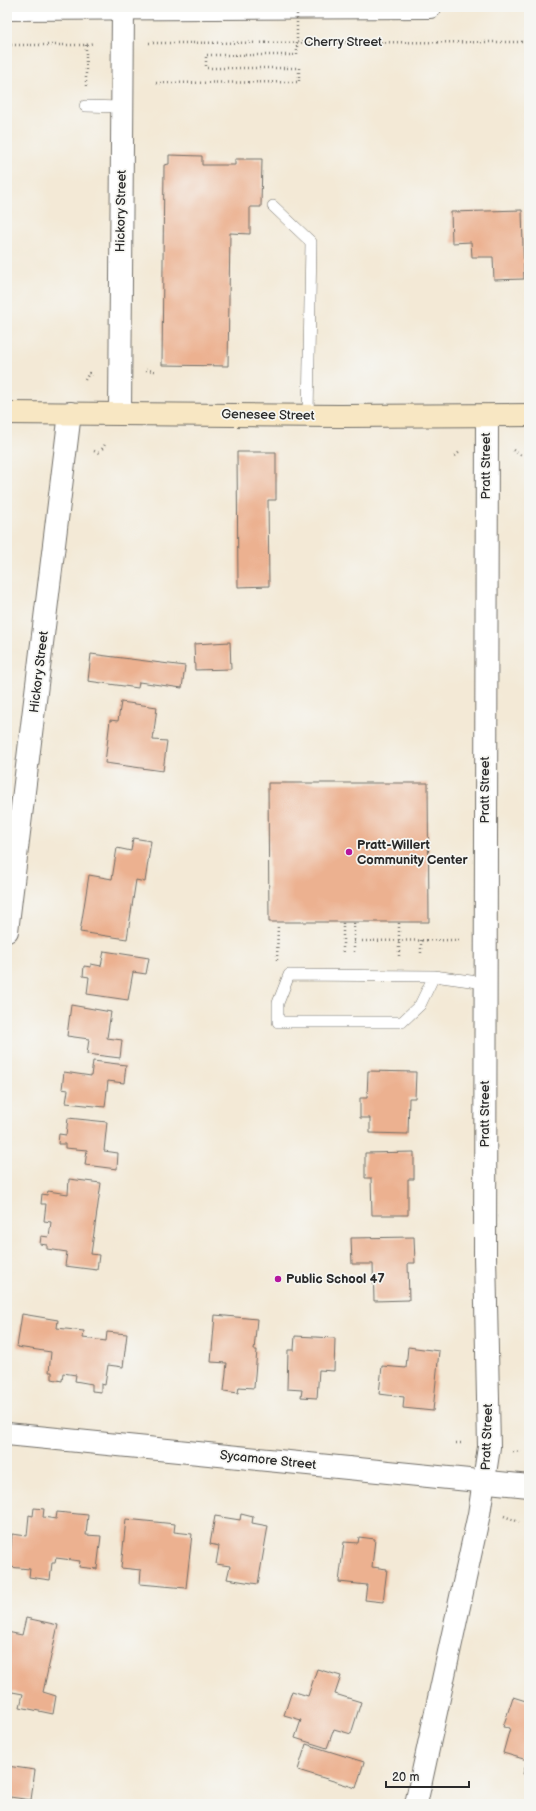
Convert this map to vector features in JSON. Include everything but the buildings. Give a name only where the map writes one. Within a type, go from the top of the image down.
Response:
[{"type":"main road","name":"Genesee Street","points":[[7,413],[308,416],[529,415]]},
{"type":"street","points":[[7,10],[430,7]]},
{"type":"street","name":"Hickory Street","points":[[120,413],[123,10]]},
{"type":"street","name":"Hickory Street","points":[[7,931],[70,413]]},
{"type":"street","name":"Pratt Street","points":[[416,1804],[485,1482],[489,1447],[485,1255],[487,416]]},
{"type":"street","name":"Sycamore Street","points":[[7,1434],[529,1486]]},
{"type":"lane","points":[[85,106],[122,107]]},
{"type":"lane","points":[[273,206],[311,242],[308,416]]},
{"type":"lane","points":[[434,976],[420,1005],[402,1022],[278,1022],[278,1003],[289,976],[434,976],[485,983]]},
{"type":"path","points":[[156,82],[299,82],[299,68],[206,68],[206,55],[297,55],[297,7]]},
{"type":"path","name":"Cherry Street","points":[[156,43],[529,42]]},
{"type":"path","points":[[7,45],[86,45],[94,43]]},
{"type":"path","points":[[85,106],[86,45]]},
{"type":"path","points":[[143,370],[155,371]]},
{"type":"path","points":[[85,380],[89,373],[92,376]]},
{"type":"path","points":[[102,449],[106,443]]},
{"type":"path","points":[[455,456],[463,449]]},
{"type":"path","points":[[513,450],[521,454]]},
{"type":"path","points":[[94,451],[101,454]]},
{"type":"path","points":[[343,923],[343,943]]},
{"type":"path","points":[[354,923],[354,942],[463,940]]},
{"type":"path","points":[[399,923],[399,942]]},
{"type":"path","points":[[278,924],[278,942]]},
{"type":"path","points":[[456,1443],[466,1444]]},
{"type":"path","points":[[503,1516],[519,1522]]},
{"type":"place","name":"Pratt-Willert Community Center","points":[[349,852]]},
{"type":"place","name":"Public School 47","points":[[278,1279]]}]
